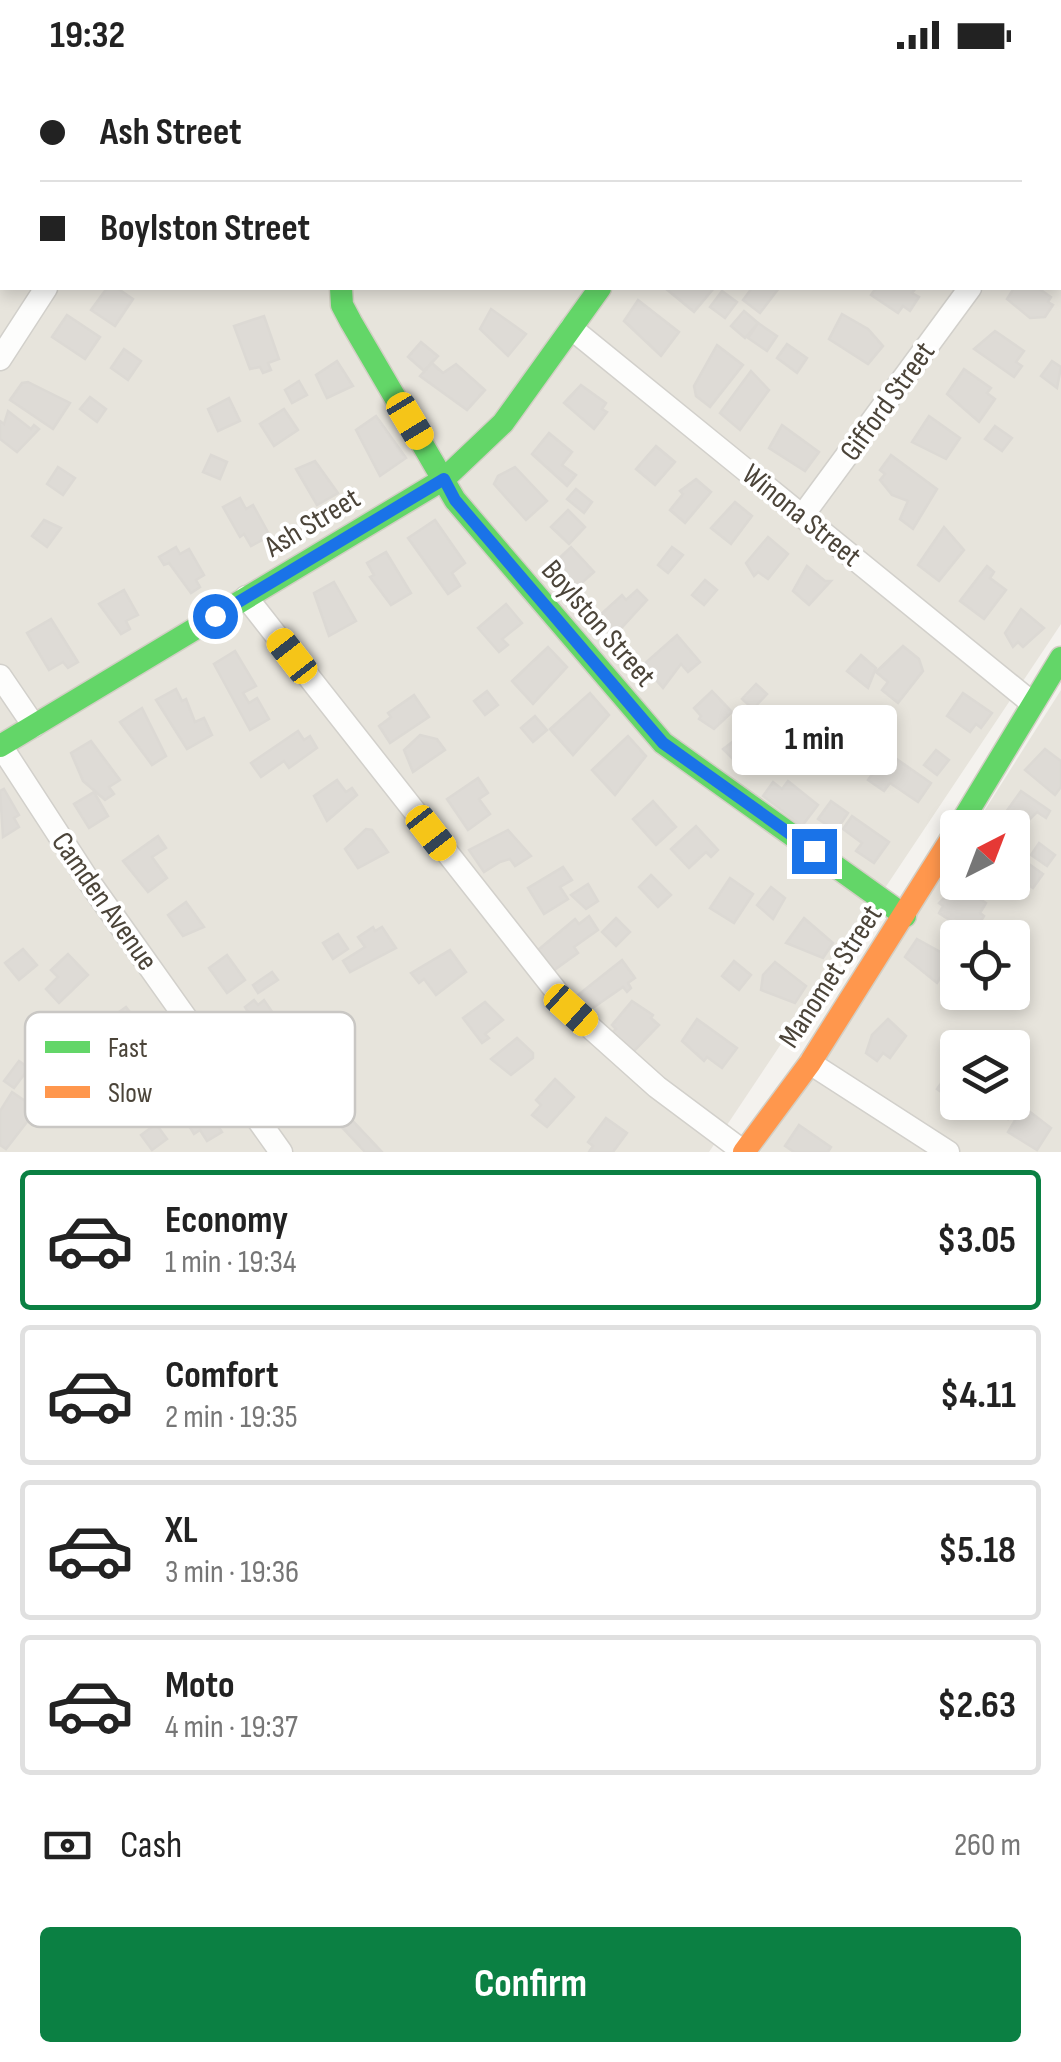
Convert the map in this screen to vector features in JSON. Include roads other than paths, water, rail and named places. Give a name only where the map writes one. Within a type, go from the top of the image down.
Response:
[{"type":"street","points":[[0,359],[45,290]]},
{"type":"street","name":"Boylston Street","points":[[341,290],[342,305],[351,322],[455,500],[663,743],[905,916]]},
{"type":"street","name":"Ash Street","points":[[0,746],[444,479],[503,422],[598,290]]},
{"type":"street","name":"Gifford Street","points":[[804,516],[969,290]]},
{"type":"street","name":"Winona Street","points":[[570,328],[1032,702]]},
{"type":"street","points":[[246,597],[571,1010],[657,1087],[744,1152]]},
{"type":"street","name":"Manomet Street","points":[[969,810],[1061,658]]},
{"type":"street","points":[[0,676],[34,726]]},
{"type":"street","name":"Camden Avenue","points":[[0,746],[182,1012]]},
{"type":"street","name":"Manomet Street","points":[[744,1152],[810,1063],[940,858]]},
{"type":"street","points":[[810,1063],[948,1152]]},
{"type":"street","name":"Camden Avenue","points":[[263,1127],[281,1152]]}]
